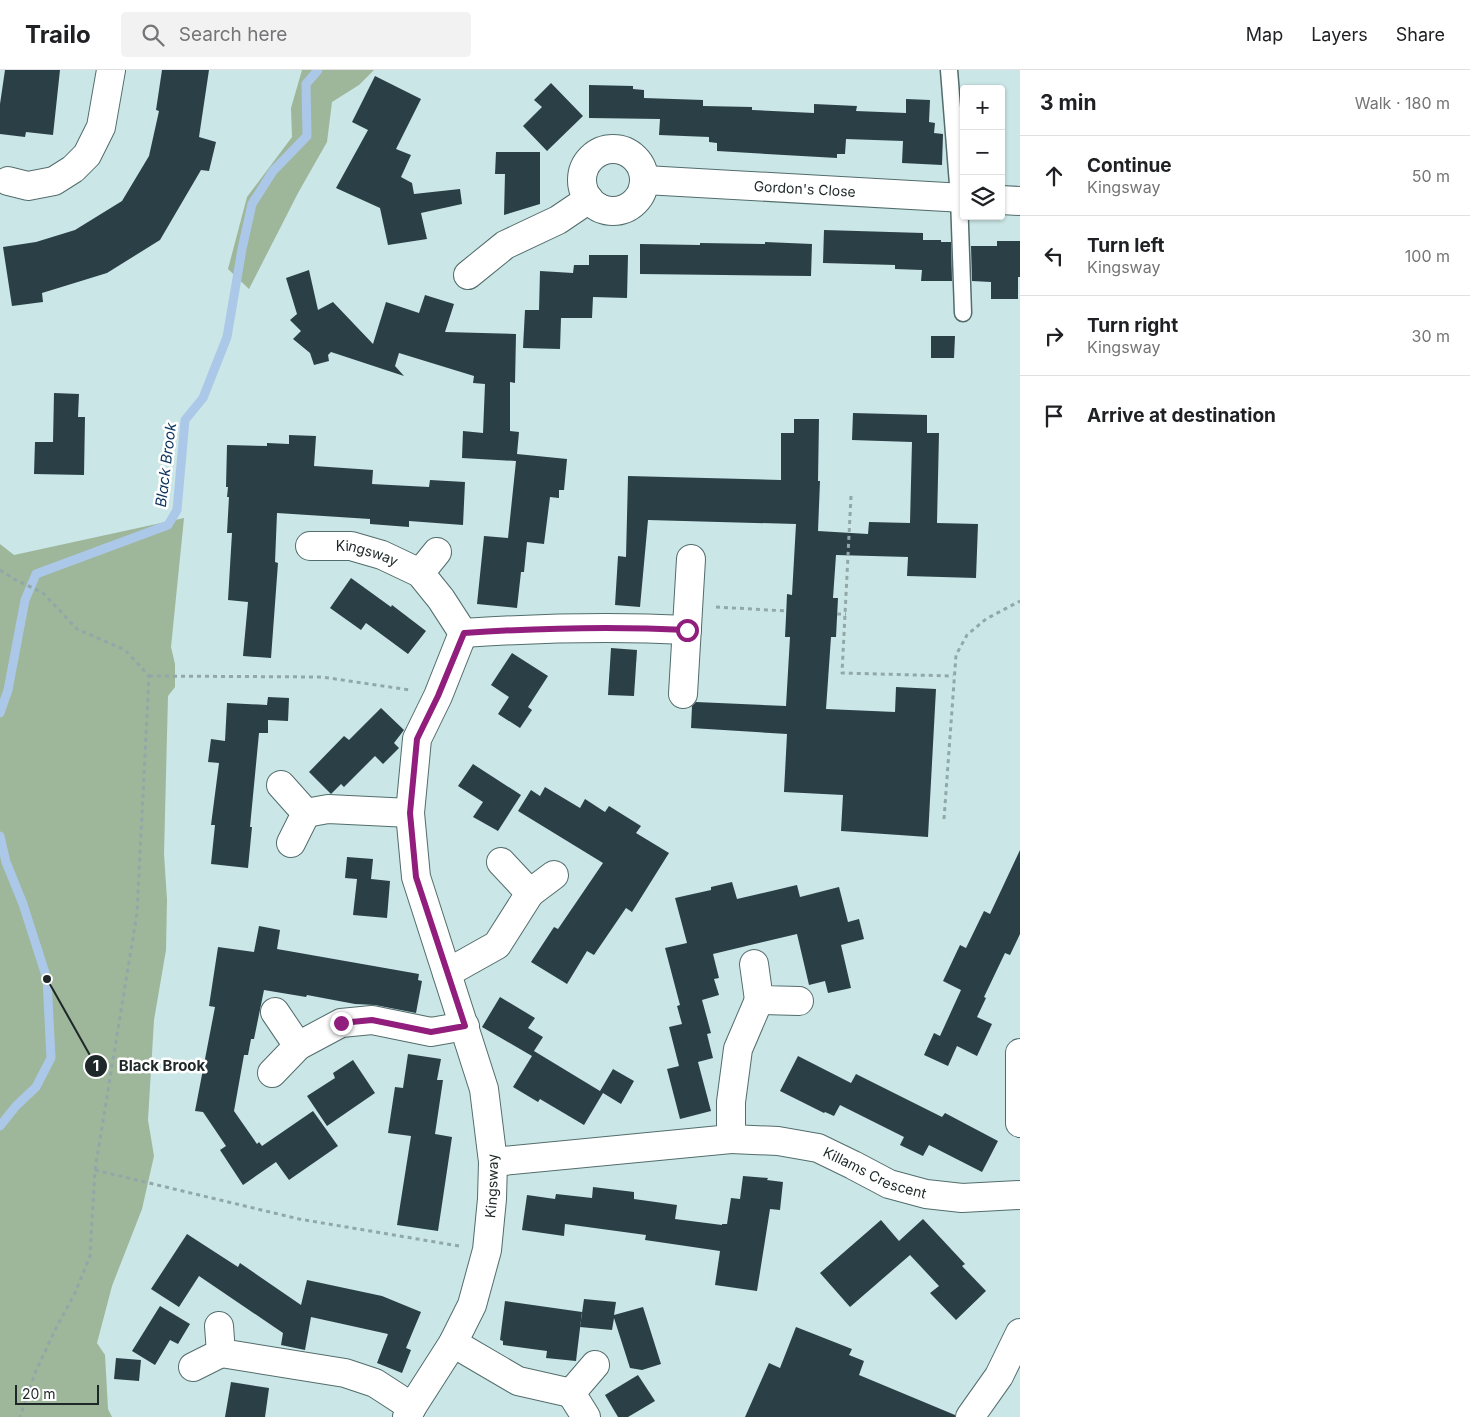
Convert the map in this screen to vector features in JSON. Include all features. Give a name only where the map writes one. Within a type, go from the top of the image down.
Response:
[{"type":"street","points":[[8,181],[28,186],[54,181],[73,169],[87,156],[101,127],[111,70]]},
{"type":"street","points":[[615,148],[636,158],[642,168],[645,180],[642,193],[635,203],[624,209],[611,211],[598,208],[588,199],[583,189],[582,177],[585,166],[593,156],[603,150],[615,148]]},
{"type":"street","name":"Gordon's Close","points":[[645,180],[960,198]]},
{"type":"street","points":[[468,275],[500,237],[558,220],[588,199]]},
{"type":"street","points":[[1005,200],[1020,201]]},
{"type":"street","name":"Kingsway","points":[[221,1352],[345,1373],[375,1383],[409,1412],[453,1343],[472,1305],[487,1250],[492,1199],[493,1162],[484,1089],[416,877],[410,813],[417,739],[438,696],[464,633],[441,599],[428,563],[382,555],[351,546],[310,546]]},
{"type":"street","points":[[683,694],[691,559]]},
{"type":"street","points":[[464,633],[521,629],[637,627],[687,618]]},
{"type":"street","points":[[281,785],[306,813]]},
{"type":"street","points":[[306,813],[328,809],[410,813]]},
{"type":"street","points":[[291,843],[306,813]]},
{"type":"street","points":[[501,862],[530,893]]},
{"type":"street","points":[[447,973],[497,945],[530,893],[554,875]]},
{"type":"street","points":[[731,1139],[731,1102],[738,1049],[759,1000],[754,964]]},
{"type":"street","points":[[759,1000],[799,1001]]},
{"type":"street","points":[[275,1012],[298,1046]]},
{"type":"street","points":[[272,1073],[298,1046],[341,1023],[372,1020],[431,1032],[465,1026]]},
{"type":"street","points":[[1020,1053],[1020,1123]]},
{"type":"street","name":"Killams Crescent","points":[[493,1162],[731,1139],[778,1141],[818,1148],[889,1184],[926,1194],[962,1198],[1020,1196]]},
{"type":"street","points":[[193,1366],[221,1352],[219,1326]]},
{"type":"street","points":[[971,1417],[999,1376],[1020,1333]]},
{"type":"street","points":[[453,1343],[518,1381],[571,1392],[586,1417]]},
{"type":"street","points":[[571,1392],[595,1365]]},
{"type":"lane","points":[[949,70],[960,187]]},
{"type":"lane","points":[[961,220],[963,313]]},
{"type":"path","points":[[851,496],[842,673],[953,676]]},
{"type":"path","points":[[0,570],[43,593],[77,629],[125,650],[149,676],[137,913],[95,1170],[90,1256],[75,1294],[54,1330],[35,1374],[20,1417]]},
{"type":"path","points":[[944,819],[956,655],[967,635],[986,619],[1020,601]]},
{"type":"path","points":[[687,618],[787,611]]},
{"type":"path","points":[[837,614],[846,614]]},
{"type":"path","points":[[149,676],[322,677],[418,691],[438,696]]},
{"type":"path","points":[[95,1170],[299,1219],[487,1250]]},
{"type":"green space","points":[[302,70],[374,70],[359,85],[332,102],[327,142],[298,193],[249,289],[228,269],[247,197],[292,137],[291,108]]},
{"type":"green space","points":[[184,518],[171,647],[175,664],[175,687],[168,696],[164,854],[167,900],[166,950],[154,1020],[148,1120],[154,1156],[142,1209],[112,1286],[97,1343],[105,1355],[108,1409],[112,1417],[0,1417],[0,544],[14,555]]},
{"type":"building","points":[[5,70],[60,70],[53,135],[26,132],[25,137],[0,134],[0,104]]},
{"type":"building","points":[[162,70],[209,70],[199,137],[216,142],[209,171],[201,170],[160,240],[107,273],[42,293],[43,302],[12,306],[3,247],[36,242],[75,230],[122,201],[149,156],[159,111],[156,110]]},
{"type":"building","points":[[375,76],[421,99],[396,149],[411,155],[401,177],[412,183],[414,194],[460,189],[462,204],[421,213],[427,239],[388,245],[380,208],[336,188],[368,130],[352,122]]},
{"type":"building","points":[[551,83],[583,116],[547,151],[523,126],[542,107],[534,100]]},
{"type":"building","points":[[589,85],[633,86],[633,89],[644,90],[644,98],[703,100],[703,106],[752,107],[752,110],[814,113],[814,104],[857,106],[856,111],[906,113],[906,99],[930,100],[929,122],[935,123],[934,133],[943,134],[942,165],[902,163],[903,141],[846,139],[845,154],[837,154],[837,158],[717,151],[717,143],[709,142],[709,137],[659,135],[660,119],[589,118]]},
{"type":"building","points":[[496,152],[540,152],[540,204],[504,215],[505,174],[495,174]]},
{"type":"building","points":[[824,230],[923,233],[923,240],[951,242],[952,281],[921,281],[922,270],[895,269],[895,265],[823,263]]},
{"type":"building","points":[[997,241],[1020,241],[1018,299],[991,299],[991,282],[972,281],[971,246],[997,246]]},
{"type":"building","points":[[765,242],[812,244],[811,276],[640,274],[640,244],[765,244]]},
{"type":"building","points":[[589,255],[628,255],[627,298],[593,297],[592,318],[561,318],[560,349],[523,348],[525,310],[539,310],[540,271],[573,273],[574,265],[589,265]]},
{"type":"building","points":[[309,270],[318,310],[333,302],[373,344],[386,302],[419,313],[425,295],[454,304],[445,332],[516,334],[515,383],[510,382],[510,431],[519,432],[517,454],[567,459],[564,490],[559,490],[559,498],[550,497],[544,544],[527,542],[524,572],[521,572],[517,608],[477,604],[484,536],[508,538],[516,461],[462,458],[463,431],[483,433],[485,384],[473,383],[474,376],[399,353],[395,366],[404,376],[331,352],[328,355],[329,361],[314,365],[310,353],[293,339],[301,331],[290,320],[297,314],[286,278]]},
{"type":"building","points":[[931,336],[955,336],[954,358],[931,358]]},
{"type":"building","points":[[54,393],[79,394],[78,417],[85,417],[84,475],[34,474],[35,442],[53,442]]},
{"type":"building","points":[[853,413],[927,415],[927,433],[939,433],[937,523],[978,524],[976,578],[907,576],[908,557],[836,555],[833,598],[838,598],[836,637],[831,637],[826,709],[895,712],[896,687],[936,689],[928,837],[841,831],[843,795],[784,792],[787,734],[691,728],[692,706],[696,702],[786,706],[790,637],[785,637],[787,594],[792,595],[796,524],[648,520],[640,607],[615,605],[618,556],[626,557],[628,476],[781,480],[781,433],[794,433],[794,419],[819,419],[818,481],[820,481],[818,531],[868,534],[869,522],[910,523],[912,442],[852,440]]},
{"type":"building","points":[[289,435],[316,436],[314,466],[373,470],[372,484],[429,487],[430,480],[465,482],[463,525],[409,521],[409,527],[370,524],[370,519],[277,513],[275,562],[278,563],[271,658],[243,656],[248,602],[228,600],[232,533],[227,533],[229,497],[227,497],[228,487],[226,487],[227,445],[267,446],[267,443],[289,444]]},
{"type":"building","points":[[351,578],[391,607],[392,605],[426,631],[408,654],[366,623],[361,630],[330,608]]},
{"type":"building","points":[[611,648],[637,650],[634,696],[608,695]]},
{"type":"building","points":[[512,653],[548,676],[528,707],[532,710],[520,728],[498,714],[509,697],[491,685]]},
{"type":"building","points":[[268,697],[289,698],[288,721],[268,720],[268,733],[259,733],[248,868],[211,864],[215,825],[211,825],[219,763],[208,762],[211,739],[225,741],[227,703],[267,705]]},
{"type":"building","points":[[381,708],[404,730],[394,743],[399,748],[383,764],[375,756],[344,787],[341,784],[331,794],[309,772],[344,736],[349,740]]},
{"type":"building","points":[[473,764],[521,795],[498,831],[473,817],[483,802],[458,786]]},
{"type":"building","points":[[545,787],[580,808],[585,799],[605,812],[609,806],[641,826],[636,833],[669,853],[632,912],[626,908],[594,955],[587,951],[567,984],[531,962],[554,927],[558,929],[603,863],[518,811],[531,790],[540,796]]},
{"type":"building","points":[[1020,850],[1020,934],[1010,955],[1005,953],[984,997],[986,998],[977,1017],[992,1024],[977,1056],[957,1046],[948,1066],[924,1055],[934,1033],[940,1036],[961,990],[943,981],[960,945],[966,948],[984,911],[990,914]]},
{"type":"building","points":[[347,857],[373,859],[371,879],[390,881],[387,918],[353,915],[357,879],[345,878]]},
{"type":"building","points":[[732,882],[737,899],[797,885],[800,897],[839,887],[848,922],[859,919],[864,939],[841,945],[851,988],[828,993],[825,981],[809,985],[797,934],[713,954],[719,978],[714,979],[719,995],[702,1000],[711,1033],[707,1034],[713,1058],[698,1062],[711,1111],[680,1119],[667,1069],[679,1066],[669,1027],[682,1024],[677,1006],[680,1005],[665,948],[687,943],[675,898],[711,890],[711,887]]},
{"type":"building","points":[[259,926],[280,930],[277,949],[419,974],[418,980],[422,981],[416,1013],[375,1005],[355,1004],[307,995],[306,997],[264,990],[254,1039],[251,1039],[248,1055],[244,1055],[234,1111],[257,1144],[259,1142],[262,1146],[313,1111],[338,1146],[289,1180],[276,1162],[243,1185],[220,1150],[226,1146],[203,1112],[195,1111],[215,1007],[209,1006],[218,947],[254,952]]},
{"type":"building","points":[[500,997],[535,1018],[528,1028],[543,1037],[534,1051],[600,1091],[613,1069],[634,1081],[621,1104],[603,1093],[584,1125],[540,1099],[538,1102],[513,1087],[532,1056],[482,1027]]},
{"type":"building","points":[[408,1054],[441,1059],[437,1080],[443,1080],[435,1134],[452,1137],[438,1231],[397,1225],[411,1136],[388,1133],[395,1087],[403,1088]]},
{"type":"building","points":[[798,1056],[851,1083],[856,1074],[942,1117],[945,1113],[998,1141],[982,1172],[929,1145],[923,1156],[900,1145],[904,1137],[840,1105],[834,1116],[780,1091]]},
{"type":"building","points":[[353,1060],[375,1093],[327,1126],[307,1096],[335,1078],[333,1073]]},
{"type":"building","points":[[743,1176],[768,1178],[767,1180],[783,1182],[780,1210],[770,1209],[757,1291],[715,1285],[720,1251],[645,1240],[646,1235],[565,1224],[564,1236],[522,1230],[527,1195],[555,1199],[556,1194],[592,1198],[593,1187],[634,1192],[634,1199],[677,1205],[675,1219],[727,1224],[731,1198],[740,1199]]},
{"type":"building","points":[[923,1219],[965,1264],[962,1266],[986,1291],[956,1320],[930,1293],[939,1286],[910,1255],[850,1307],[820,1273],[881,1220],[899,1241]]},
{"type":"building","points":[[187,1234],[238,1267],[240,1263],[301,1305],[307,1280],[382,1296],[421,1312],[406,1348],[411,1350],[402,1373],[377,1363],[388,1334],[311,1317],[305,1350],[281,1345],[283,1333],[199,1276],[179,1307],[151,1289]]},
{"type":"building","points":[[584,1299],[616,1302],[614,1315],[643,1307],[661,1364],[642,1370],[630,1368],[614,1318],[612,1330],[580,1327]]},
{"type":"building","points":[[505,1301],[582,1312],[576,1361],[546,1358],[547,1351],[503,1345],[503,1341],[500,1340]]},
{"type":"building","points":[[160,1306],[190,1324],[178,1344],[170,1340],[155,1365],[132,1351]]},
{"type":"building","points":[[796,1327],[852,1349],[849,1355],[864,1361],[859,1375],[955,1415],[955,1417],[745,1417],[769,1363],[780,1368]]},
{"type":"building","points":[[116,1358],[141,1360],[139,1381],[114,1379]]},
{"type":"building","points":[[638,1375],[655,1401],[628,1417],[618,1417],[605,1395]]},
{"type":"building","points":[[231,1382],[269,1388],[265,1417],[225,1417]]},
{"type":"waterway","name":"Black Brook","points":[[0,713],[8,690],[25,600],[36,574],[168,525],[177,510],[185,420],[203,398],[227,337],[242,249],[252,204],[273,171],[307,136],[306,84],[318,70]]},
{"type":"waterway","name":"Black Brook","points":[[0,836],[6,862],[23,904],[47,979],[51,1058],[36,1087],[16,1106],[0,1126]]},
{"type":"place","name":"Black Brook","points":[[47,979]]},
{"type":"route","points":[[341,1023],[372,1020],[431,1032],[465,1026],[416,877],[410,813],[417,739],[438,696],[464,633],[521,629],[637,627],[687,630]]}]
